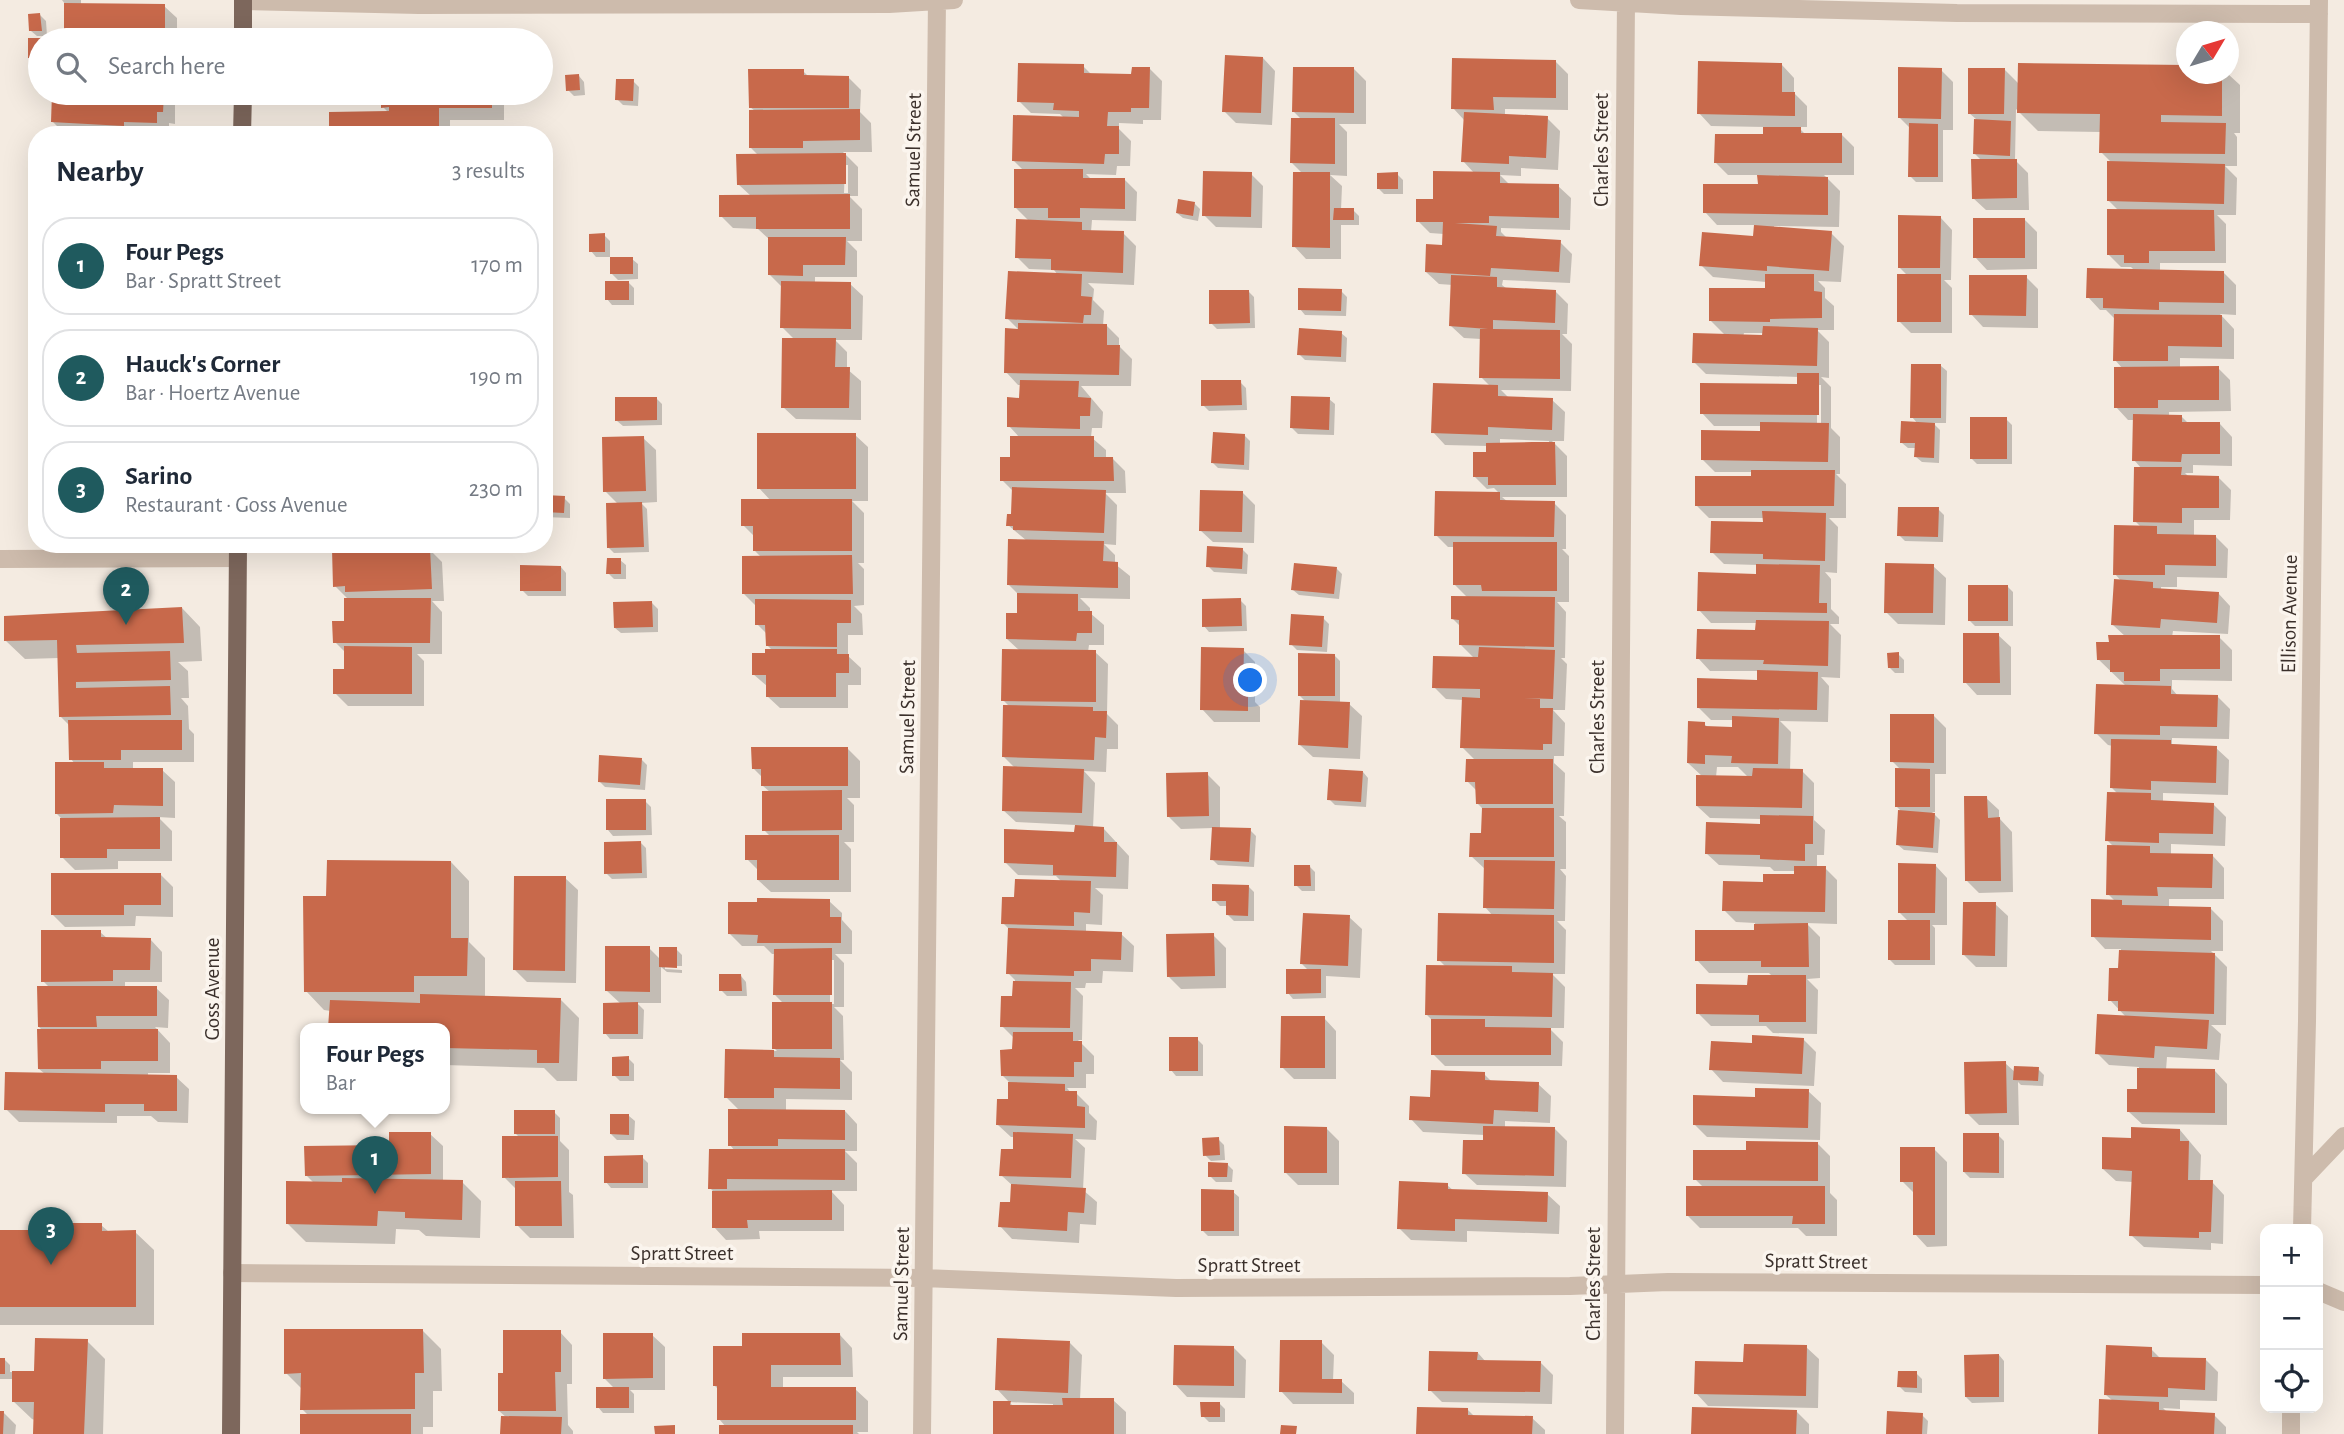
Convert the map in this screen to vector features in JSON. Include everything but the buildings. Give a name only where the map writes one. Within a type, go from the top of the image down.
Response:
[{"type":"main road","points":[[243,1],[243,28]]},
{"type":"main road","points":[[242,126],[243,105]]},
{"type":"main road","name":"Goss Avenue","points":[[231,1434],[238,553]]},
{"type":"street","points":[[1579,0],[1681,6],[1956,13],[2319,7]]},
{"type":"street","points":[[243,1],[419,5],[943,1]]},
{"type":"street","name":"Samuel Street","points":[[922,1434],[943,1]]},
{"type":"street","name":"Charles Street","points":[[1615,1434],[1626,1]]},
{"type":"street","name":"Ellison Avenue","points":[[2302,1224],[2319,7]]},
{"type":"street","points":[[0,559],[178,553]]},
{"type":"street","points":[[2304,1178],[2344,1136]]},
{"type":"street","name":"Spratt Street","points":[[232,1273],[923,1278],[1176,1288],[1556,1286],[1615,1283],[2260,1285]]},
{"type":"street","points":[[2323,1293],[2344,1302]]},
{"type":"street","points":[[2291,1413],[2291,1434]]},
{"type":"place","name":"Hauck's Corner","points":[[126,625]]},
{"type":"place","name":"Four Pegs","points":[[375,1194]]},
{"type":"place","name":"Sarino","points":[[51,1265]]}]
